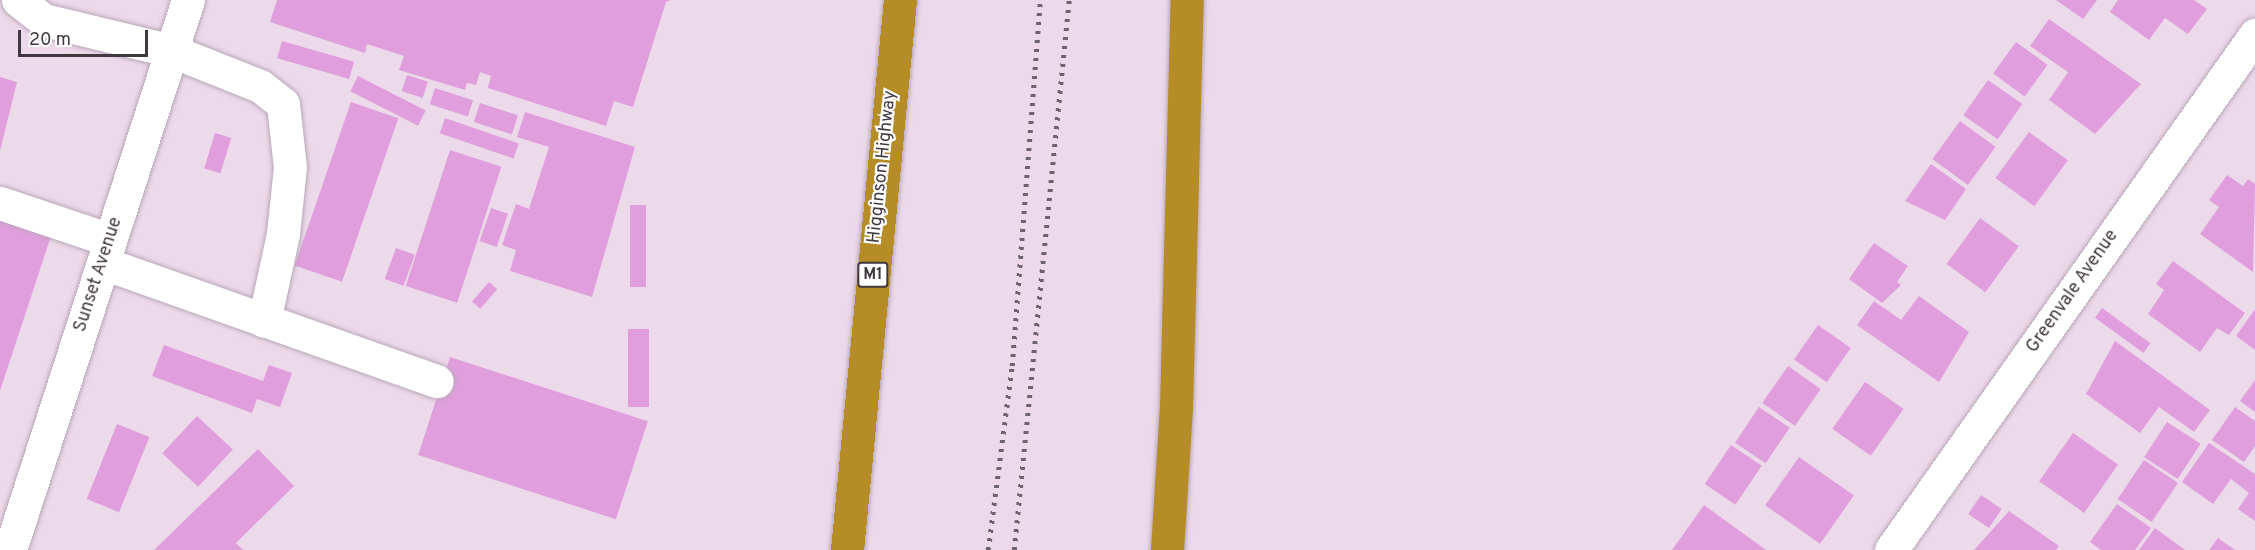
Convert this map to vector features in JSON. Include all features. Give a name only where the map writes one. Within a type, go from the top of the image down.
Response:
[{"type":"highway","name":"Higginson Highway","points":[[847,550],[900,0]]},
{"type":"highway","points":[[1167,550],[1176,407],[1187,0]]},
{"type":"street","points":[[18,0],[44,20],[172,51],[260,86],[283,104],[290,167],[283,234],[264,321]]},
{"type":"street","name":"Sunset Avenue","points":[[7,545],[107,252],[188,0]]},
{"type":"street","name":"Greenvale Avenue","points":[[1891,550],[2255,34]]},
{"type":"street","points":[[0,203],[264,321],[436,381]]},
{"type":"building","points":[[277,0],[671,0],[666,2],[633,107],[614,101],[606,126],[488,88],[491,76],[480,72],[476,85],[467,83],[465,90],[399,70],[404,56],[367,44],[365,53],[270,22]]},
{"type":"building","points":[[2056,0],[2097,0],[2083,19]]},
{"type":"building","points":[[2118,0],[2194,0],[2207,9],[2188,34],[2165,18],[2149,40],[2110,12]]},
{"type":"building","points":[[2049,19],[2141,84],[2095,134],[2049,100],[2068,72],[2030,46]]},
{"type":"building","points":[[282,41],[354,62],[349,79],[277,58]]},
{"type":"building","points":[[2016,42],[2048,65],[2025,96],[1993,74]]},
{"type":"building","points":[[407,75],[428,82],[423,98],[402,91]]},
{"type":"building","points":[[358,76],[426,111],[418,126],[350,91]]},
{"type":"building","points":[[0,77],[17,82],[0,151]]},
{"type":"building","points":[[1988,80],[2022,104],[1998,139],[1963,115]]},
{"type":"building","points":[[435,88],[473,100],[468,117],[430,104]]},
{"type":"building","points":[[351,102],[398,118],[342,282],[295,266]]},
{"type":"building","points":[[480,103],[518,115],[512,134],[474,122]]},
{"type":"building","points":[[525,112],[635,147],[592,297],[510,271],[516,250],[502,245],[516,204],[529,209],[549,147],[517,137]]},
{"type":"building","points":[[445,118],[519,143],[514,159],[440,133]]},
{"type":"building","points":[[1960,121],[1996,147],[1968,185],[1932,159]]},
{"type":"building","points":[[2029,132],[2068,160],[2034,206],[1995,178]]},
{"type":"building","points":[[215,133],[231,138],[220,173],[204,168]]},
{"type":"building","points":[[450,150],[501,167],[457,303],[406,286]]},
{"type":"building","points":[[1931,164],[1966,189],[1945,220],[1905,201]]},
{"type":"building","points":[[2227,175],[2243,186],[2248,179],[2255,184],[2253,272],[2200,234],[2219,207],[2209,200]]},
{"type":"building","points":[[630,205],[646,205],[646,287],[630,287]]},
{"type":"building","points":[[491,208],[508,214],[497,247],[480,241]]},
{"type":"building","points":[[1980,218],[2019,246],[1985,292],[1946,264]]},
{"type":"building","points":[[0,220],[51,236],[0,391]]},
{"type":"building","points":[[1874,243],[1908,266],[1897,282],[1901,285],[1882,303],[1849,279]]},
{"type":"building","points":[[396,248],[415,255],[404,286],[385,279]]},
{"type":"building","points":[[2173,261],[2245,313],[2229,335],[2217,328],[2200,352],[2148,314],[2164,290],[2156,284]]},
{"type":"building","points":[[489,282],[497,289],[480,309],[472,302]]},
{"type":"building","points":[[1919,296],[1969,332],[1939,382],[1857,325],[1874,301],[1901,320]]},
{"type":"building","points":[[2102,308],[2151,343],[2143,353],[2095,318]]},
{"type":"building","points":[[2255,309],[2255,350],[2236,336]]},
{"type":"building","points":[[1818,325],[1851,348],[1827,382],[1794,359]]},
{"type":"building","points":[[628,329],[649,329],[649,407],[628,407]]},
{"type":"building","points":[[2115,341],[2210,410],[2194,432],[2159,407],[2140,433],[2086,394]]},
{"type":"building","points":[[164,345],[263,381],[269,365],[292,373],[280,407],[257,399],[252,413],[152,376]]},
{"type":"building","points":[[450,357],[648,421],[616,519],[418,455]]},
{"type":"building","points":[[1788,366],[1821,389],[1795,426],[1762,403]]},
{"type":"building","points":[[2255,380],[2255,412],[2240,401]]},
{"type":"building","points":[[1865,382],[1904,409],[1871,456],[1832,429]]},
{"type":"building","points":[[1759,407],[1790,428],[1766,463],[1735,443]]},
{"type":"building","points":[[2235,407],[2255,421],[2255,446],[2244,462],[2212,440]]},
{"type":"building","points":[[197,416],[233,449],[198,487],[162,453]]},
{"type":"building","points":[[2167,422],[2201,444],[2178,479],[2144,457]]},
{"type":"building","points":[[117,424],[149,437],[119,512],[87,499]]},
{"type":"building","points":[[2073,433],[2118,465],[2084,513],[2039,481]]},
{"type":"building","points":[[2209,443],[2255,474],[2255,521],[2238,509],[2249,493],[2231,479],[2213,504],[2182,482]]},
{"type":"building","points":[[1731,445],[1762,466],[1735,505],[1705,484]]},
{"type":"building","points":[[258,449],[294,486],[236,543],[243,550],[154,550]]},
{"type":"building","points":[[1799,457],[1854,495],[1820,544],[1765,505]]},
{"type":"building","points":[[2144,460],[2178,483],[2152,522],[2118,499]]},
{"type":"building","points":[[1981,495],[2002,509],[1989,528],[1968,514]]},
{"type":"building","points":[[2117,504],[2151,528],[2135,550],[2101,550],[2090,542]]},
{"type":"building","points":[[1704,505],[1766,550],[1672,550]]},
{"type":"building","points":[[2009,511],[2059,546],[2056,550],[1974,550]]},
{"type":"building","points":[[2155,528],[2185,550],[2139,550]]},
{"type":"building","points":[[2218,538],[2235,550],[2209,550]]},
{"type":"railway","points":[[988,550],[1012,366],[1040,0]]},
{"type":"railway","points":[[1014,550],[1069,0]]}]
